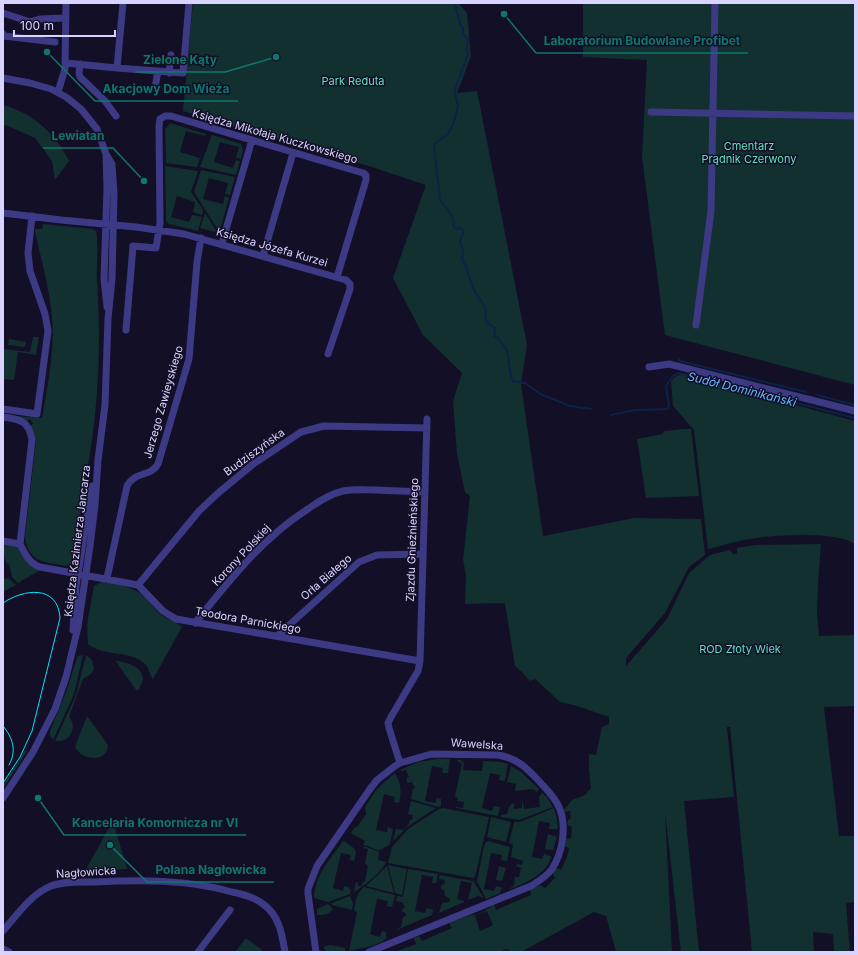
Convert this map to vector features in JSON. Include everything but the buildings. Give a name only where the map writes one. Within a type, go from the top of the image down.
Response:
[{"type":"street","points":[[58,92],[66,63],[66,3]]},
{"type":"street","points":[[117,68],[123,3]]},
{"type":"street","points":[[66,63],[183,73],[189,3]]},
{"type":"street","points":[[696,325],[711,211],[715,3]]},
{"type":"street","points":[[3,13],[30,22],[40,19],[66,18]]},
{"type":"street","points":[[3,34],[4,36],[55,42]]},
{"type":"street","points":[[169,72],[171,54]]},
{"type":"street","points":[[80,64],[80,77],[105,101],[116,116]]},
{"type":"street","points":[[156,88],[158,71]]},
{"type":"street","name":"Księdza Kazimierza Jancarza","points":[[3,78],[30,83],[58,92],[76,104],[97,129],[106,154],[112,164],[114,176],[112,279],[108,319],[105,404],[98,460],[95,505],[78,627],[66,677],[48,723],[33,752],[3,798]]},
{"type":"street","points":[[651,112],[855,116]]},
{"type":"street","name":"Księdza Mikołaja Kuczkowskiego","points":[[159,230],[159,126],[160,120],[165,116],[171,116],[366,175],[366,180],[337,277]]},
{"type":"street","points":[[222,243],[252,140]]},
{"type":"street","points":[[263,256],[293,153]]},
{"type":"street","name":"Księdza Kazimierza Jancarza","points":[[106,154],[107,188],[105,225],[105,285],[108,319]]},
{"type":"street","name":"Księdza Józefa Kurzei","points":[[3,213],[159,230],[201,238],[346,280],[350,284],[350,289],[328,354]]},
{"type":"street","points":[[3,409],[37,414],[48,331],[45,314],[30,271],[28,253],[32,216]]},
{"type":"street","points":[[126,330],[133,246],[156,248],[159,230]]},
{"type":"street","name":"Jerzego Zawieyskiego","points":[[107,578],[127,486],[134,478],[155,469],[158,464],[189,359],[197,262],[201,238]]},
{"type":"street","points":[[649,367],[669,364],[855,411]]},
{"type":"street","points":[[3,417],[16,419],[25,423],[31,433],[32,440],[20,544],[27,558],[36,565],[45,568],[107,578],[138,585]]},
{"type":"street","name":"Zjazdu Gnieźnieńskiego","points":[[400,763],[388,723],[418,671],[420,661],[427,419]]},
{"type":"street","name":"Budziszyńska","points":[[138,585],[199,511],[217,494],[252,465],[301,432],[324,426],[427,428]]},
{"type":"street","name":"Księdza Kazimierza Jancarza","points":[[72,648],[78,573],[88,503],[98,460]]},
{"type":"street","name":"Korony Polskiej","points":[[195,623],[244,564],[263,545],[299,514],[330,495],[343,491],[356,490],[425,492]]},
{"type":"street","points":[[3,541],[20,544]]},
{"type":"street","name":"Orła Białego","points":[[277,636],[359,562],[377,555],[423,554]]},
{"type":"street","name":"Teodora Parnickiego","points":[[138,585],[169,616],[176,619],[420,661]]},
{"type":"street","name":"Wawelska","points":[[316,952],[308,894],[312,876],[317,866],[370,789],[386,772],[400,763],[431,754],[498,755],[515,760],[529,771],[555,799],[561,812],[563,832],[558,857],[551,870],[542,879],[531,886],[369,952]]},
{"type":"street","name":"Nagłowicka","points":[[3,931],[40,892],[52,886],[68,883],[170,881],[215,887],[254,898],[267,907],[273,914],[281,930],[285,952]]},
{"type":"street","points":[[198,952],[230,910]]},
{"type":"street","points":[[3,949],[9,952]]},
{"type":"green space","points":[[193,3],[458,3],[467,13],[471,56],[457,93],[477,91],[527,345],[521,384],[543,536],[634,518],[701,519],[705,555],[689,567],[665,613],[626,658],[626,666],[667,619],[689,573],[710,555],[730,550],[733,554],[737,554],[737,548],[755,545],[821,544],[817,611],[819,636],[855,635],[855,706],[824,707],[839,836],[855,836],[855,902],[846,903],[850,952],[834,952],[833,934],[813,932],[814,952],[752,952],[730,727],[727,727],[734,797],[684,801],[699,952],[681,952],[665,812],[672,952],[616,952],[606,916],[594,912],[521,952],[513,952],[506,949],[500,952],[395,952],[416,944],[414,938],[419,936],[422,941],[452,928],[449,923],[480,913],[494,905],[496,910],[531,895],[530,890],[540,885],[545,888],[555,878],[553,873],[557,868],[561,870],[567,857],[569,848],[564,846],[566,839],[571,838],[572,827],[567,825],[568,820],[571,818],[570,811],[565,812],[564,810],[572,800],[585,795],[591,788],[589,755],[596,755],[602,727],[609,724],[609,717],[574,705],[560,702],[535,679],[530,681],[515,666],[505,603],[465,604],[466,575],[463,560],[470,496],[465,492],[457,454],[453,401],[462,373],[423,335],[393,278],[426,185],[372,167],[183,111]],"holes":[[[487,911],[493,925],[480,931],[475,916]]]},
{"type":"green space","name":"Cmentarz Prądnik Czerwony","points":[[583,3],[855,3],[855,385],[665,335],[642,157],[647,60],[583,57]]},
{"type":"green space","points":[[3,105],[34,119],[50,133],[57,142],[69,161],[55,180],[52,161],[35,138],[3,125]]},
{"type":"green space","points":[[170,123],[206,134],[205,136],[186,131],[180,152],[200,158],[197,167],[166,163],[165,129]]},
{"type":"green space","points":[[212,135],[241,144],[243,150],[241,159],[236,157],[239,147],[220,142],[214,162],[233,168],[236,160],[240,161],[236,175],[200,167]]},
{"type":"green space","points":[[165,166],[198,171],[191,192],[203,210],[202,215],[193,212],[195,202],[177,196],[171,217],[189,222],[192,215],[202,217],[198,231],[169,224],[166,221]]},
{"type":"green space","points":[[201,170],[235,177],[230,195],[225,194],[228,183],[209,178],[203,199],[223,204],[225,196],[229,198],[220,230],[218,230],[194,192]]},
{"type":"green space","points":[[205,213],[216,230],[215,232],[200,228]]},
{"type":"green space","points":[[43,224],[92,229],[96,231],[97,243],[99,347],[95,415],[72,561],[71,564],[65,566],[39,560],[31,554],[26,544],[25,537],[36,440],[34,439],[30,426],[33,424],[30,419],[27,421],[16,416],[42,418],[49,378],[53,336],[51,309],[35,232],[35,229],[42,229]]},
{"type":"green space","points":[[33,337],[39,337],[36,355],[18,352],[14,380],[3,379],[3,349],[30,352]]},
{"type":"green space","points":[[9,339],[26,342],[25,347],[8,345]]},
{"type":"green space","points":[[681,374],[855,421],[855,544],[835,537],[792,535],[750,539],[708,549],[694,430],[673,406],[671,381]]},
{"type":"green space","points":[[691,429],[699,496],[646,498],[637,439],[663,434],[664,431]]},
{"type":"green space","points":[[3,544],[18,547],[28,564],[40,570],[18,583],[12,577],[9,564],[6,563]]},
{"type":"green space","points":[[8,578],[16,585],[3,592],[3,579]]},
{"type":"green space","points":[[102,582],[131,588],[146,598],[161,614],[182,627],[153,679],[146,665],[138,659],[131,656],[101,651],[88,644],[87,624],[94,586]]},
{"type":"green space","points":[[83,655],[74,694],[53,740],[50,736],[50,731],[66,692],[77,658],[78,656]]},
{"type":"green space","points":[[86,655],[92,660],[94,669],[91,674],[83,679],[69,717],[73,725],[71,734],[65,740],[55,741],[76,695]]},
{"type":"green space","points":[[115,660],[133,665],[139,670],[143,679],[139,690],[136,690]]},
{"type":"green space","points":[[87,716],[108,745],[107,751],[99,757],[93,758],[83,755],[75,747]]},
{"type":"green space","points":[[25,750],[27,751],[3,789],[3,785]]},
{"type":"green space","points":[[437,759],[450,759],[448,773],[442,773],[443,768],[432,766],[425,801],[435,803],[437,798],[441,799],[441,806],[438,807],[411,799],[413,789],[415,788],[412,782],[407,782],[407,778],[409,777],[406,770],[400,770],[418,762]]},
{"type":"green space","points":[[457,760],[461,760],[464,763],[463,770],[482,771],[483,761],[508,764],[505,781],[499,780],[500,775],[490,773],[482,808],[492,811],[494,806],[500,807],[498,816],[456,808],[463,808],[464,802],[457,801],[458,799],[455,796],[462,763],[458,762]]},
{"type":"green space","points":[[511,766],[521,772],[539,789],[537,792],[532,789],[515,791],[516,784],[507,782]]},
{"type":"green space","points":[[395,773],[399,781],[401,791],[400,799],[399,803],[394,802],[395,797],[384,794],[376,830],[387,832],[388,827],[393,829],[390,844],[379,851],[363,845],[365,841],[351,833],[366,814],[365,807],[376,790]]},
{"type":"green space","points":[[542,793],[547,797],[553,807],[519,820],[500,817],[501,815],[507,814],[509,807],[514,803],[514,809],[522,808],[522,802],[524,809],[540,807],[539,797]]},
{"type":"green space","points":[[411,801],[436,808],[407,827],[393,841],[396,829],[403,830],[409,824],[410,820],[412,820],[413,815],[408,814]]},
{"type":"green space","points":[[443,808],[489,817],[475,877],[473,878],[388,863],[392,847],[408,829],[439,809]]},
{"type":"green space","points":[[554,808],[558,829],[549,829],[550,823],[539,821],[532,857],[542,859],[544,854],[551,856],[546,868],[534,878],[508,890],[514,885],[515,877],[519,877],[521,868],[516,866],[517,864],[522,865],[523,861],[511,857],[513,844],[509,843],[514,822],[520,822]]},
{"type":"green space","points":[[491,817],[511,822],[506,842],[487,837]]},
{"type":"green space","points":[[113,821],[127,869],[85,871]]},
{"type":"green space","points":[[548,834],[557,837],[553,850],[545,849]]},
{"type":"green space","points":[[344,841],[355,849],[356,853],[354,861],[350,860],[351,855],[341,853],[333,888],[343,891],[344,886],[349,887],[349,889],[351,889],[350,894],[328,902],[314,898],[320,875],[328,861]]},
{"type":"green space","points":[[488,841],[510,847],[507,861],[501,860],[502,855],[491,853],[484,889],[494,891],[496,886],[502,888],[500,893],[486,899],[477,881],[484,846]]},
{"type":"green space","points":[[363,847],[379,852],[378,860],[386,862],[377,874],[354,892],[356,882],[358,883],[358,886],[361,886],[363,882],[365,882],[368,866],[365,863],[368,849]]},
{"type":"green space","points":[[388,865],[407,869],[402,895],[395,893]]},
{"type":"green space","points":[[387,866],[394,893],[366,886]]},
{"type":"green space","points":[[499,866],[506,868],[502,881],[496,880]]},
{"type":"green space","points":[[408,869],[438,874],[436,883],[432,883],[433,877],[422,875],[415,911],[425,913],[427,908],[433,910],[432,915],[394,931],[401,927],[403,917],[406,916],[406,913],[401,911],[405,907],[402,902],[396,901],[397,896],[403,897]]},
{"type":"green space","points":[[440,875],[473,881],[484,898],[478,896],[468,900],[472,883],[461,881],[457,899],[464,902],[439,913],[442,903],[449,902],[450,899],[445,896],[444,890],[441,889],[445,880],[439,879]]},
{"type":"green space","points":[[364,887],[395,895],[392,907],[387,906],[388,901],[377,899],[370,934],[380,937],[382,931],[386,932],[386,937],[380,943],[375,945],[349,951],[357,912],[354,911],[357,895]]},
{"type":"green space","points":[[350,896],[353,903],[352,910],[332,905],[332,903]]},
{"type":"green space","points":[[328,904],[333,909],[326,914],[317,915],[317,909]]},
{"type":"green space","points":[[246,938],[262,950],[261,952],[235,952]]},
{"type":"green space","points":[[330,945],[345,948],[345,951],[328,952],[324,949],[324,947]]},
{"type":"waterway","name":"Sudół Dominikański","points":[[455,3],[460,25],[463,28],[463,34],[468,39],[468,54],[456,87],[455,93],[458,106],[454,122],[448,134],[434,144],[440,200],[452,216],[454,227],[463,230],[460,241],[463,252],[462,259],[475,292],[485,307],[486,322],[495,328],[494,337],[498,338],[507,350],[511,377],[513,381],[525,383],[540,394],[570,406],[591,409]]},
{"type":"waterway","points":[[679,359],[680,361],[806,392]]},
{"type":"waterway","name":"Sudół Dominikański","points":[[611,415],[636,410],[667,409],[669,406],[666,386],[673,376],[679,373],[855,418]]},
{"type":"waterway","points":[[817,395],[855,405]]},
{"type":"tram line","points":[[3,603],[20,595],[38,592],[53,599],[58,607],[60,618],[32,731],[20,757],[3,783]]},
{"type":"tram line","points":[[3,726],[13,745],[13,755],[9,765]]},
{"type":"place","name":"Laboratorium Budowlane Profibet","points":[[504,14]]},
{"type":"place","name":"Akacjowy Dom Wieża","points":[[47,52]]},
{"type":"place","name":"Zielone Kąty","points":[[276,57]]},
{"type":"place","name":"Lewiatan","points":[[144,181]]},
{"type":"place","name":"Kancelaria Komornicza nr VI","points":[[38,798]]},
{"type":"place","name":"Polana Nagłowicka","points":[[110,845]]},
{"type":"park label","name":"Park Reduta","points":[[353,81]]},
{"type":"park label","name":"ROD Złoty Wiek","points":[[740,649]]}]
